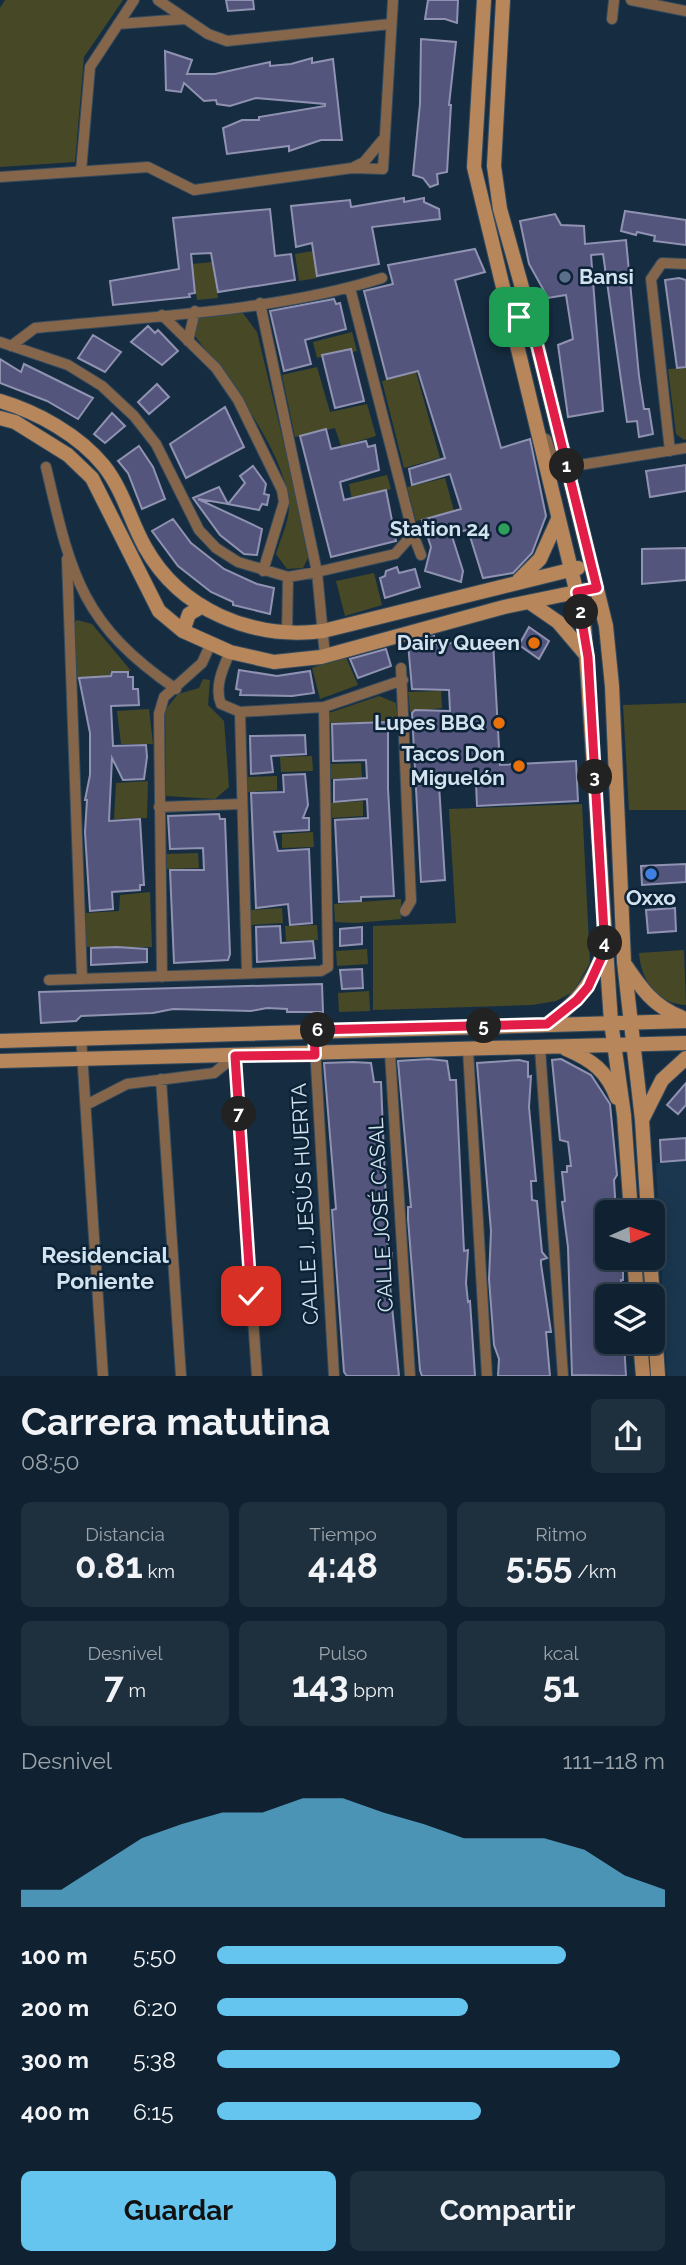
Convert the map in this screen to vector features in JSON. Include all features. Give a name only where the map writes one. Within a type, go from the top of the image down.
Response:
[{"type":"main road","points":[[484,0],[474,167],[577,592],[588,657],[605,950],[613,1045],[624,1115],[630,1200]]},
{"type":"main road","points":[[503,0],[494,166],[500,209],[530,316],[592,566],[610,657],[624,962],[631,1044],[642,1120],[647,1200]]},
{"type":"main road","points":[[497,268],[505,278],[518,316],[530,316]]},
{"type":"main road","points":[[511,325],[522,325],[525,328],[534,360],[544,374]]},
{"type":"main road","points":[[0,401],[22,408],[81,443],[104,466],[121,493],[144,546],[160,572],[178,591],[201,607],[242,625],[287,633],[328,630],[518,581],[592,566]]},
{"type":"main road","points":[[0,418],[15,422],[68,455],[92,478],[109,507],[159,611],[183,631],[230,652],[274,662],[325,656],[548,597],[597,588]]},
{"type":"main road","points":[[518,581],[540,559],[558,517]]},
{"type":"main road","points":[[544,575],[551,586],[548,597]]},
{"type":"main road","points":[[529,602],[558,622],[588,657]]},
{"type":"main road","points":[[183,631],[189,614],[201,607]]},
{"type":"main road","points":[[328,630],[341,652]]},
{"type":"main road","points":[[547,1024],[566,1011],[583,993],[605,950]]},
{"type":"main road","points":[[624,962],[651,1000],[663,1010],[686,1020]]},
{"type":"main road","points":[[0,1041],[686,1020]]},
{"type":"main road","points":[[0,1061],[315,1055],[686,1043]]},
{"type":"main road","points":[[561,1047],[591,1060],[602,1070],[611,1083],[624,1115]]},
{"type":"main road","points":[[642,1120],[662,1080],[686,1058]]},
{"type":"main road","points":[[641,1354],[643,1376]]},
{"type":"main road","points":[[657,1354],[658,1376]]},
{"type":"street","points":[[81,171],[90,68],[134,0]]},
{"type":"street","points":[[158,0],[217,39],[226,41],[390,24]]},
{"type":"street","points":[[0,177],[148,167],[194,190],[352,168],[383,169],[393,0]]},
{"type":"street","points":[[612,19],[614,0]]},
{"type":"street","points":[[631,0],[679,7]]},
{"type":"street","points":[[118,24],[186,19]]},
{"type":"street","points":[[352,168],[364,162],[386,135]]},
{"type":"street","points":[[670,451],[651,279],[655,269],[662,263],[686,264]]},
{"type":"street","points":[[6,344],[35,328],[260,303],[350,288],[382,278]]},
{"type":"street","points":[[350,288],[413,534],[421,555]]},
{"type":"street","points":[[260,303],[328,630],[325,656]]},
{"type":"street","points":[[188,341],[195,311]]},
{"type":"street","points":[[162,316],[216,368],[238,400],[282,490],[284,502],[263,571]]},
{"type":"street","points":[[6,344],[68,365],[102,386],[134,416],[156,444],[199,530],[216,548],[238,562],[288,576],[317,572],[396,554],[413,534]]},
{"type":"street","points":[[539,436],[546,439],[558,468],[686,448]]},
{"type":"street","points":[[46,467],[67,559],[82,978]]},
{"type":"street","points":[[67,559],[93,611],[139,664],[176,689]]},
{"type":"street","points":[[287,633],[288,576]]},
{"type":"street","points":[[69,618],[93,611]]},
{"type":"street","points":[[162,977],[159,714],[164,697],[202,663],[211,643]]},
{"type":"street","points":[[230,652],[221,674],[217,695],[228,709],[240,712],[324,707],[402,674],[411,901],[405,912]]},
{"type":"street","points":[[49,980],[321,971],[328,967],[324,707]]},
{"type":"street","points":[[240,712],[247,974]]},
{"type":"street","points":[[159,807],[241,804]]},
{"type":"street","name":"CALLE J. JESÚS HUERTA","points":[[314,1030],[334,1376]]},
{"type":"street","points":[[81,1037],[103,1376]]},
{"type":"street","points":[[540,1048],[563,1376]]},
{"type":"street","points":[[468,1050],[487,1376]]},
{"type":"street","name":"CALLE JOSÉ CASAL","points":[[390,1053],[410,1376]]},
{"type":"street","points":[[86,1105],[127,1084],[214,1073],[235,1056]]},
{"type":"street","points":[[235,1056],[257,1376]]},
{"type":"street","points":[[161,1079],[181,1376]]},
{"type":"shaded area","points":[[686,1161],[686,1376],[667,1376],[665,1284],[662,1284],[662,1270],[665,1270],[665,1200],[658,1200],[656,1163]]},
{"type":"green space","points":[[5,0],[123,0],[84,57],[75,162],[0,167],[0,8]]},
{"type":"green space","points":[[313,251],[317,278],[299,281],[295,254]]},
{"type":"green space","points":[[212,262],[218,298],[197,300],[192,264]]},
{"type":"green space","points":[[240,309],[257,332],[306,536],[309,556],[303,568],[287,569],[276,554],[289,513],[286,485],[278,463],[252,415],[192,332],[196,318]]},
{"type":"green space","points":[[352,332],[357,351],[352,352],[351,348],[317,358],[313,342]]},
{"type":"green space","points":[[317,367],[330,412],[367,404],[376,436],[341,446],[335,428],[295,437],[282,375]]},
{"type":"green space","points":[[686,368],[684,440],[676,434],[668,369]]},
{"type":"green space","points":[[416,372],[440,458],[404,468],[382,381]]},
{"type":"green space","points":[[387,475],[391,489],[352,500],[349,484]]},
{"type":"green space","points":[[445,478],[454,511],[416,521],[407,487]]},
{"type":"green space","points":[[374,573],[382,605],[345,616],[336,581]]},
{"type":"green space","points":[[77,620],[92,624],[131,671],[110,671],[113,691],[101,676],[73,680],[72,625]]},
{"type":"green space","points":[[345,655],[358,685],[320,699],[312,668]]},
{"type":"green space","points":[[203,679],[210,680],[208,705],[224,721],[229,787],[215,799],[166,796],[165,710],[178,694],[199,688]]},
{"type":"green space","points":[[441,691],[442,708],[410,712],[408,692]]},
{"type":"green space","points":[[379,696],[396,703],[398,721],[327,723],[326,714]]},
{"type":"green space","points":[[686,703],[686,810],[629,810],[623,705]]},
{"type":"green space","points":[[149,709],[153,744],[121,744],[117,711]]},
{"type":"green space","points":[[312,756],[313,771],[281,772],[280,757]]},
{"type":"green space","points":[[361,763],[362,777],[330,779],[330,764]]},
{"type":"green space","points":[[277,776],[277,790],[248,792],[247,777]]},
{"type":"green space","points":[[148,781],[147,818],[114,819],[116,783]]},
{"type":"green space","points":[[363,801],[363,816],[332,818],[331,803]]},
{"type":"green space","points":[[582,804],[590,963],[573,992],[556,1001],[532,1005],[373,1010],[373,926],[456,923],[449,809]]},
{"type":"green space","points":[[313,832],[314,847],[282,848],[282,834]]},
{"type":"green space","points":[[198,853],[199,868],[167,869],[166,854]]},
{"type":"green space","points":[[150,892],[152,947],[85,947],[86,913],[119,911],[120,895]]},
{"type":"green space","points":[[401,899],[401,919],[335,922],[334,904]]},
{"type":"green space","points":[[282,908],[283,923],[251,925],[251,910]]},
{"type":"green space","points":[[317,925],[318,940],[286,941],[285,926]]},
{"type":"green space","points":[[367,949],[368,964],[337,966],[336,951]]},
{"type":"green space","points":[[684,950],[686,1005],[667,1000],[652,989],[643,972],[639,953]]},
{"type":"green space","points":[[369,991],[370,1011],[339,1012],[338,993]]},
{"type":"building","points":[[226,0],[253,0],[254,9],[228,11]]},
{"type":"building","points":[[428,0],[458,0],[457,23],[445,19],[425,19]]},
{"type":"building","points":[[421,39],[456,42],[449,105],[447,172],[437,174],[438,184],[430,187],[423,178],[413,175],[420,104]]},
{"type":"building","points":[[165,51],[192,60],[187,74],[215,74],[270,62],[270,66],[312,58],[312,63],[333,59],[342,140],[321,140],[289,151],[289,146],[227,154],[223,128],[242,120],[259,120],[259,117],[325,104],[256,98],[230,106],[217,104],[216,100],[204,101],[184,83],[181,92],[166,90]]},
{"type":"building","points":[[404,198],[404,202],[424,198],[424,202],[439,209],[440,219],[372,227],[379,264],[317,276],[312,243],[296,247],[291,206],[350,200],[351,207]]},
{"type":"building","points":[[270,209],[275,256],[291,254],[295,280],[218,292],[211,253],[191,254],[195,293],[189,294],[190,297],[113,305],[110,281],[179,269],[173,218]]},
{"type":"building","points":[[625,211],[686,220],[686,245],[654,241],[655,236],[621,231]]},
{"type":"building","points":[[555,214],[561,225],[584,226],[585,244],[626,240],[639,376],[644,409],[649,409],[653,434],[639,437],[637,421],[627,422],[603,254],[591,255],[603,411],[568,417],[558,345],[573,339],[566,295],[548,298],[529,264],[520,221]]},
{"type":"building","points":[[475,249],[485,272],[455,280],[501,448],[530,439],[546,516],[532,553],[513,573],[483,578],[468,530],[451,533],[463,571],[461,582],[425,571],[431,547],[422,520],[461,509],[450,474],[412,485],[409,469],[445,458],[418,371],[387,379],[364,291],[393,284],[388,265]]},
{"type":"building","points":[[665,280],[686,280],[686,367],[677,368]]},
{"type":"building","points":[[334,299],[336,304],[340,303],[346,329],[305,340],[311,364],[284,371],[270,311]]},
{"type":"building","points":[[148,326],[155,333],[158,330],[178,351],[162,365],[131,342]]},
{"type":"building","points":[[93,335],[121,352],[105,372],[78,358]]},
{"type":"building","points":[[351,349],[364,401],[335,408],[322,355]]},
{"type":"building","points":[[0,359],[21,372],[24,364],[93,398],[78,419],[47,401],[0,383]]},
{"type":"building","points":[[157,384],[169,397],[149,414],[138,402]]},
{"type":"building","points":[[225,407],[244,447],[186,478],[170,444]]},
{"type":"building","points":[[112,413],[125,426],[105,443],[94,434]]},
{"type":"building","points":[[326,429],[331,449],[366,441],[368,447],[375,445],[379,470],[340,482],[344,500],[386,490],[396,541],[331,557],[300,436]]},
{"type":"building","points":[[139,446],[153,467],[165,499],[142,509],[128,473],[118,461]]},
{"type":"building","points":[[686,465],[686,491],[650,497],[646,471]]},
{"type":"building","points":[[253,466],[266,484],[264,494],[269,495],[267,505],[262,504],[259,510],[228,504],[245,483],[240,476]]},
{"type":"building","points":[[219,487],[228,504],[198,499],[262,529],[257,555],[244,554],[220,535],[193,498]]},
{"type":"building","points":[[173,519],[191,543],[224,569],[257,584],[274,588],[270,614],[233,605],[233,602],[211,592],[178,566],[152,531]]},
{"type":"building","points":[[686,548],[686,580],[642,584],[642,549]]},
{"type":"building","points":[[397,567],[399,573],[415,569],[420,587],[385,598],[380,578],[385,576],[386,571]]},
{"type":"building","name":"Dairy Queen","points":[[529,627],[549,641],[539,659],[519,645]]},
{"type":"building","points":[[434,636],[434,644],[493,641],[500,765],[576,761],[578,801],[477,806],[476,783],[439,785],[445,880],[421,882],[412,713],[415,710],[450,711],[449,690],[412,689],[408,643]]},
{"type":"building","points":[[386,649],[391,666],[358,678],[350,659]]},
{"type":"building","points":[[239,670],[277,676],[310,671],[314,693],[292,696],[240,695],[241,690],[236,689]]},
{"type":"building","points":[[112,672],[128,672],[128,677],[133,677],[133,689],[138,689],[139,705],[111,706],[113,746],[146,745],[147,757],[144,779],[123,780],[112,758],[109,821],[140,819],[144,885],[140,885],[140,890],[112,892],[113,909],[90,911],[85,800],[90,775],[90,733],[79,678],[111,676]]},
{"type":"building","points":[[388,722],[388,788],[394,896],[361,897],[361,901],[339,902],[335,820],[368,818],[367,799],[334,802],[334,780],[367,778],[366,760],[333,761],[332,724]]},
{"type":"building","points":[[305,735],[306,754],[271,756],[273,772],[251,774],[250,736]]},
{"type":"building","points":[[305,774],[308,805],[303,818],[309,818],[309,830],[274,832],[278,851],[309,849],[312,923],[290,925],[288,904],[256,908],[251,793],[284,792],[283,775]]},
{"type":"building","points":[[219,814],[220,819],[225,819],[230,954],[228,960],[174,963],[170,870],[204,870],[203,848],[170,849],[168,816]]},
{"type":"building","points":[[686,864],[686,882],[642,885],[641,866]]},
{"type":"building","points":[[675,908],[676,931],[648,933],[646,910]]},
{"type":"building","points":[[280,926],[281,943],[313,941],[315,958],[257,962],[256,927]]},
{"type":"building","points":[[362,927],[362,944],[340,946],[340,929]]},
{"type":"building","points":[[91,948],[147,949],[147,962],[91,965]]},
{"type":"building","points":[[362,969],[363,988],[342,989],[340,970]]},
{"type":"building","points":[[322,984],[323,1012],[287,1012],[287,1009],[267,1008],[251,1011],[173,1009],[153,1013],[81,1016],[76,1021],[41,1023],[39,992]]},
{"type":"building","points":[[561,1059],[591,1075],[610,1104],[617,1175],[614,1180],[615,1200],[595,1200],[595,1270],[623,1270],[623,1280],[621,1284],[595,1284],[595,1354],[625,1354],[626,1376],[572,1375],[568,1247],[562,1202],[565,1201],[562,1172],[567,1172],[567,1166],[571,1166],[568,1142],[560,1140],[552,1060]]},
{"type":"building","points":[[519,1060],[528,1062],[528,1077],[531,1076],[529,1107],[536,1181],[531,1181],[532,1200],[537,1201],[542,1252],[547,1258],[541,1260],[541,1264],[551,1332],[546,1332],[550,1376],[498,1376],[499,1359],[494,1345],[489,1279],[491,1231],[477,1063]]},
{"type":"building","points":[[398,1061],[447,1061],[450,1080],[456,1080],[464,1251],[468,1250],[466,1283],[468,1302],[470,1301],[475,1376],[422,1376],[420,1370],[408,1219],[408,1207],[411,1207]]},
{"type":"building","points":[[324,1063],[371,1063],[374,1082],[381,1082],[388,1253],[392,1253],[390,1286],[399,1376],[347,1376],[344,1372],[332,1210],[336,1209]]},
{"type":"building","points":[[686,1083],[686,1105],[678,1114],[667,1105]]},
{"type":"building","points":[[686,1138],[686,1160],[661,1162],[660,1140]]},
{"type":"place","name":"Bansi","points":[[565,277]]},
{"type":"place","name":"Station 24","points":[[504,529]]},
{"type":"place","name":"Dairy Queen","points":[[534,643]]},
{"type":"place","name":"Lupes BBQ","points":[[499,723]]},
{"type":"place","name":"Tacos Don Miguelón","points":[[519,766]]},
{"type":"place","name":"Oxxo","points":[[651,874]]},
{"type":"district","name":"Residencial Poniente","points":[[105,1268]]},
{"type":"route","points":[[251,1296],[235,1056],[315,1055],[314,1030],[547,1024],[566,1011],[588,987],[605,950],[588,657],[577,592],[597,588],[530,316],[519,317]]}]
